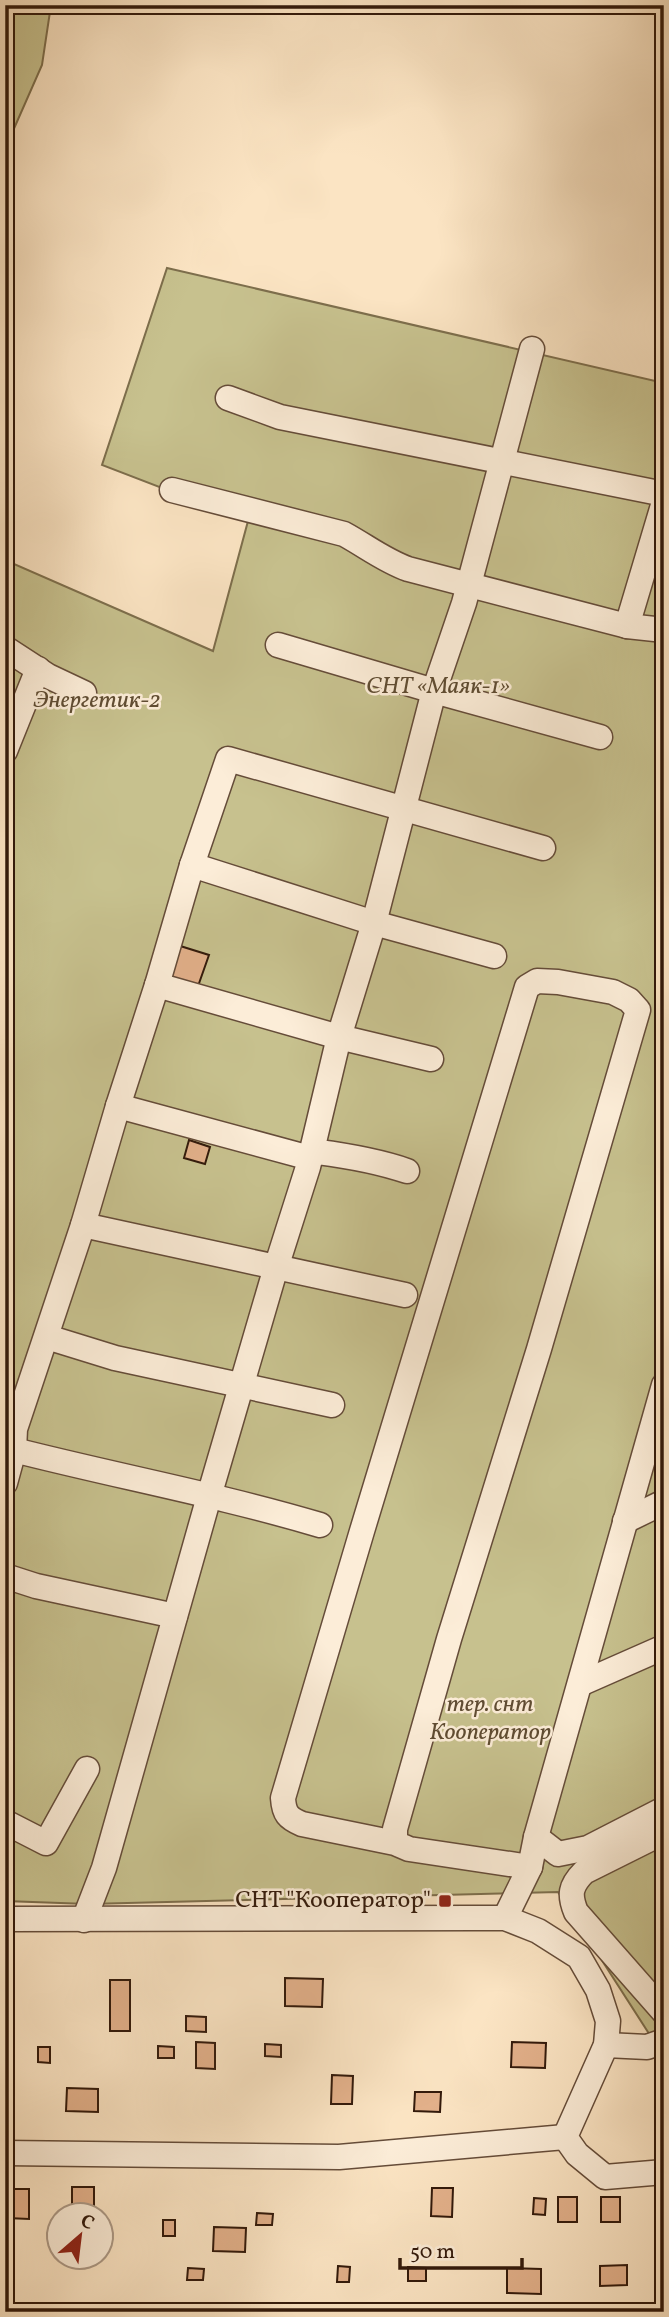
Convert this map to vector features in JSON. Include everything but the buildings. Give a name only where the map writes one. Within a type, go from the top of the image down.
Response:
[{"type":"street","points":[[84,1920],[104,1868],[209,1496],[310,1158],[434,691],[469,584],[532,349]]},
{"type":"street","points":[[228,398],[280,417],[664,494]]},
{"type":"street","points":[[172,490],[344,534],[385,561],[408,569],[627,626],[664,630]]},
{"type":"street","points":[[627,626],[664,502]]},
{"type":"street","points":[[278,645],[600,737]]},
{"type":"street","points":[[5,648],[38,670],[84,693]]},
{"type":"street","points":[[5,751],[38,670]]},
{"type":"street","points":[[5,1483],[14,1450],[15,1429],[83,1225],[192,865],[228,759],[543,848]]},
{"type":"street","points":[[192,865],[374,923],[494,956]]},
{"type":"street","points":[[395,1843],[395,1829],[449,1639],[539,1349],[638,1010],[629,1000],[613,992],[558,982],[537,981],[527,986],[283,1798],[288,1818],[302,1824],[395,1843],[409,1849],[530,1867]]},
{"type":"street","points":[[157,985],[340,1037],[431,1059]]},
{"type":"street","points":[[118,1106],[310,1158]]},
{"type":"street","points":[[310,1158],[318,1152],[341,1155],[407,1171]]},
{"type":"street","points":[[83,1225],[405,1295]]},
{"type":"street","points":[[47,1337],[115,1358],[332,1405]]},
{"type":"street","points":[[505,1918],[530,1867],[536,1837],[664,1385]]},
{"type":"street","points":[[14,1450],[248,1503],[320,1525]]},
{"type":"street","points":[[625,1521],[664,1502]]},
{"type":"street","points":[[5,1576],[36,1586],[175,1616]]},
{"type":"street","points":[[580,1684],[664,1647]]},
{"type":"street","points":[[5,1822],[46,1843],[87,1769]]},
{"type":"street","points":[[536,1837],[558,1854],[588,1848],[664,1809]]},
{"type":"street","points":[[664,1832],[584,1872],[574,1882],[570,1897],[576,1912],[664,2012]]},
{"type":"street","points":[[5,1919],[505,1918],[538,1931],[579,1957],[598,1990],[608,2021],[606,2045],[565,2137]]},
{"type":"street","points":[[606,2045],[647,2047],[664,2041]]},
{"type":"street","points":[[5,2153],[339,2157],[565,2137]]},
{"type":"street","points":[[565,2137],[577,2154],[605,2177],[664,2172]]},
{"type":"green space","points":[[5,5],[51,5],[42,65],[5,149]]},
{"type":"green space","name":"СНТ «Маяк-1»","points":[[167,268],[664,383],[664,2057],[558,1892],[88,1904],[5,1901],[5,560],[213,651],[248,521],[102,465]]},
{"type":"place","name":"СНТ \"Кооператор\"","points":[[445,1901]]},
{"type":"park label","name":"Энергетик-2","points":[[97,701]]},
{"type":"park label","name":"тер. снт Кооператор","points":[[490,1719]]}]
